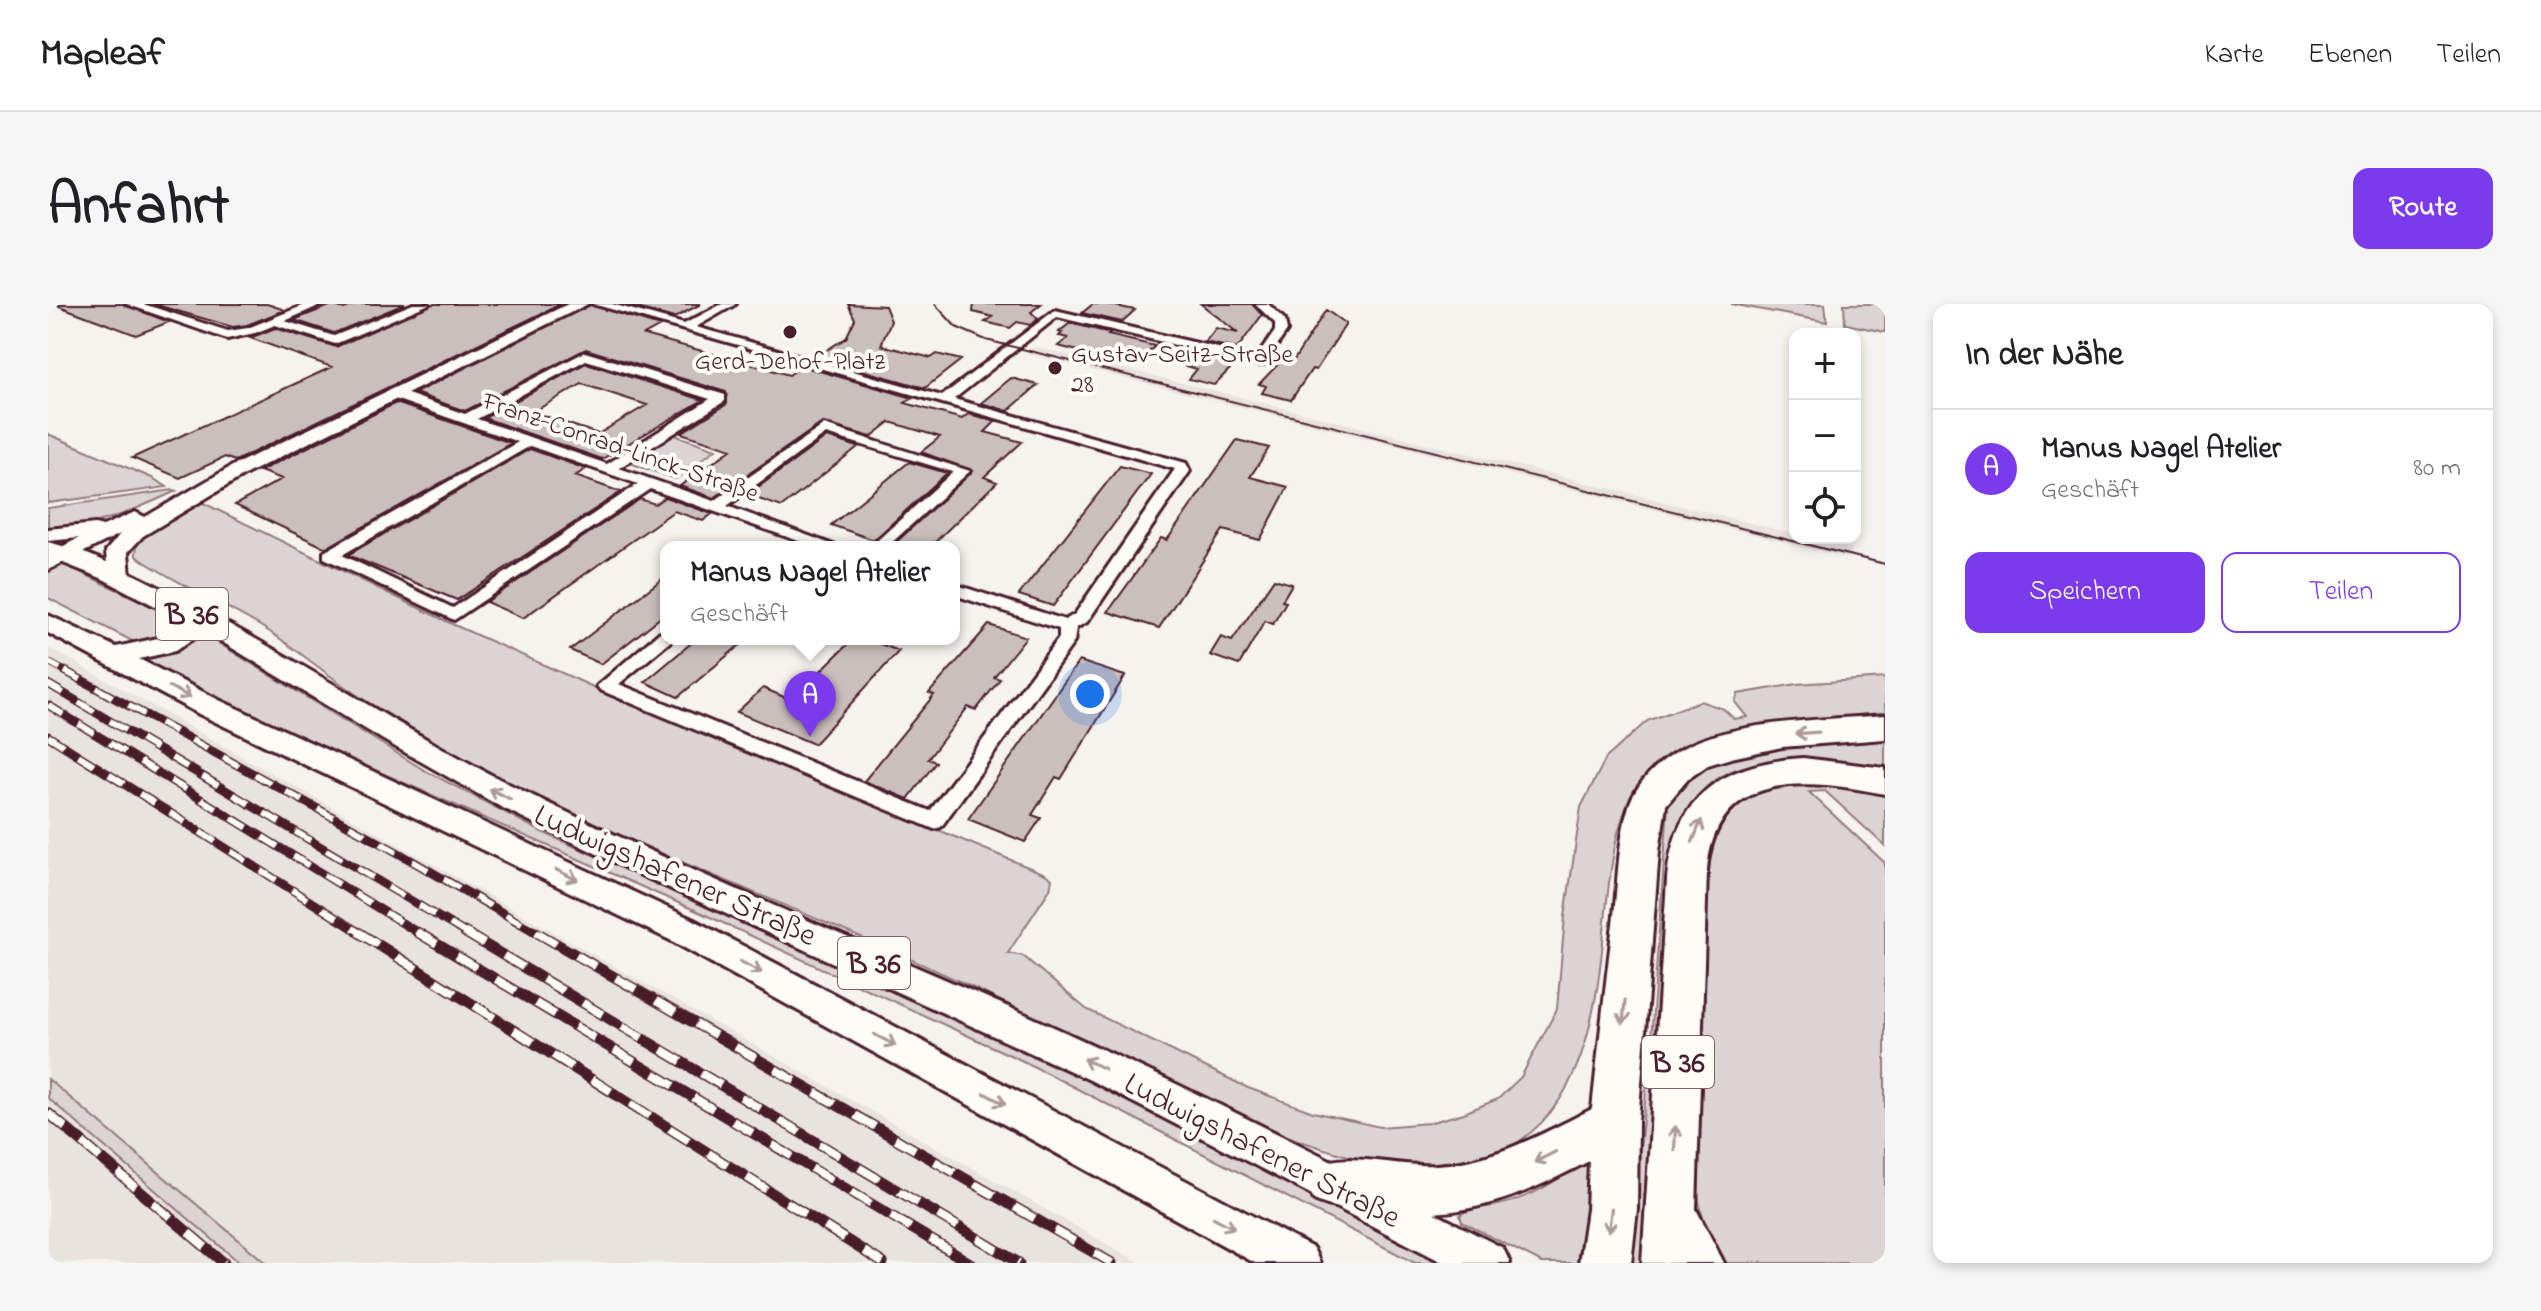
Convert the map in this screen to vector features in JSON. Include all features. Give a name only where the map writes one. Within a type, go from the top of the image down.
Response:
[{"type":"highway","points":[[1605,1263],[1612,1209],[1614,1122],[1640,851],[1648,805],[1657,789],[1675,770],[1696,756],[1782,735],[1885,727]]},
{"type":"highway","name":"B 36","points":[[1698,1263],[1670,1239],[1689,856],[1703,817],[1724,791],[1764,774],[1810,770],[1885,781]]},
{"type":"highway","points":[[1331,1183],[1438,1190],[1476,1183],[1510,1174],[1614,1122]]},
{"type":"main road","name":"Ludwigshafener Straße","points":[[53,555],[119,577],[203,620],[465,776],[578,832],[1051,1044],[1488,1263]]},
{"type":"main road","points":[[111,657],[166,645],[203,620]]},
{"type":"main road","name":"Ludwigshafener Straße","points":[[48,623],[222,713],[682,930],[1298,1263]]},
{"type":"street","points":[[136,304],[227,335],[244,333],[317,304]]},
{"type":"street","points":[[274,321],[335,340],[423,304]]},
{"type":"street","points":[[53,555],[241,469],[580,304]]},
{"type":"street","points":[[599,304],[1183,467],[1081,618],[1067,626],[960,591]]},
{"type":"street","points":[[686,328],[730,304]]},
{"type":"street","points":[[946,399],[1050,309],[1260,361],[1281,331],[1281,322],[1261,304]]},
{"type":"street","points":[[466,419],[585,356],[720,398],[608,469]]},
{"type":"street","name":"Franz-Conrad-Linck-Straße","points":[[394,394],[814,541]]},
{"type":"street","points":[[716,507],[824,429],[963,471],[885,541]]},
{"type":"street","points":[[529,441],[330,555],[454,615],[649,483]]},
{"type":"street","points":[[119,577],[117,551],[127,537],[241,469]]},
{"type":"street","points":[[48,535],[123,524]]},
{"type":"street","points":[[782,541],[792,533]]},
{"type":"street","points":[[660,641],[606,686],[934,821],[1068,638],[1067,626]]},
{"type":"shaded area","points":[[1731,304],[1825,304],[1827,322]]},
{"type":"shaded area","points":[[1844,304],[1885,304],[1885,332],[1845,324]]},
{"type":"shaded area","points":[[1036,347],[1789,533],[1789,544],[1028,354]]},
{"type":"shaded area","points":[[48,434],[152,478],[167,487],[48,503]]},
{"type":"shaded area","points":[[672,434],[716,449],[676,479],[629,463]]},
{"type":"shaded area","points":[[176,491],[114,517],[82,526],[48,530],[48,508]]},
{"type":"shaded area","points":[[195,499],[452,624],[618,698],[1045,874],[1052,879],[1050,889],[1008,953],[1023,956],[1086,1009],[1248,1088],[1313,1112],[1380,1127],[1429,1123],[1464,1113],[1498,1099],[1521,1077],[1557,1009],[1565,916],[1581,807],[1606,758],[1647,721],[1700,701],[1724,709],[1734,719],[1747,717],[1735,702],[1738,694],[1797,684],[1885,678],[1885,716],[1713,737],[1676,752],[1652,769],[1628,804],[1617,836],[1596,998],[1578,1063],[1564,1093],[1545,1119],[1504,1150],[1445,1165],[1384,1164],[1311,1145],[1260,1124],[959,981],[600,826],[459,757],[376,709],[259,625],[136,556],[137,545],[148,528]]},
{"type":"shaded area","points":[[1791,544],[1835,544],[1851,548],[1851,559]]},
{"type":"shaded area","points":[[61,563],[183,621],[183,625],[152,642],[136,643],[48,598],[48,570]]},
{"type":"shaded area","points":[[204,634],[424,770],[542,832],[980,1028],[1144,1108],[1446,1263],[1415,1263],[1025,1062],[697,911],[347,758],[143,660]]},
{"type":"shaded area","points":[[48,647],[1141,1263],[48,1263]]},
{"type":"shaded area","points":[[1885,738],[1885,773],[1774,763],[1744,767],[1718,778],[1696,799],[1680,831],[1671,876],[1642,1263],[1628,1263],[1650,1053],[1668,806],[1685,783],[1708,767],[1735,755],[1796,744]]},
{"type":"shaded area","points":[[1811,782],[1885,792],[1885,846],[1825,791],[1809,792],[1885,863],[1885,1263],[1717,1263],[1698,1197],[1708,858],[1723,822],[1744,800],[1773,788]]},
{"type":"shaded area","points":[[48,1079],[266,1263],[240,1263],[48,1098]]},
{"type":"shaded area","points":[[1587,1156],[1597,1158],[1582,1263],[1542,1263],[1462,1222],[1460,1215],[1465,1212],[1523,1197],[1567,1173]]},
{"type":"building","points":[[59,304],[123,304],[169,322],[136,335]]},
{"type":"building","points":[[153,304],[267,304],[285,310],[247,325],[233,327]]},
{"type":"building","points":[[356,304],[405,304],[334,333],[294,320],[332,305],[344,309]]},
{"type":"building","points":[[432,304],[561,304],[235,461],[225,457],[180,478],[132,458],[332,367],[250,338],[275,328],[336,347]]},
{"type":"building","points":[[623,304],[701,304],[674,318]]},
{"type":"building","points":[[848,304],[885,306],[891,321],[881,345],[931,358],[937,354],[961,360],[925,388],[815,357],[846,338],[855,319]]},
{"type":"building","points":[[974,304],[1041,304],[1031,312],[1038,319],[1030,325],[1017,322],[1010,328],[985,322],[993,317],[973,312]]},
{"type":"building","points":[[1093,304],[1135,310],[1122,322],[1082,313]]},
{"type":"building","points":[[1201,304],[1252,304],[1262,315],[1237,349],[1205,342],[1216,328],[1238,333]]},
{"type":"building","points":[[590,305],[660,326],[644,335],[789,375],[802,366],[913,398],[905,403],[962,419],[968,414],[996,421],[985,432],[1022,442],[984,477],[997,482],[936,541],[897,541],[973,471],[921,452],[940,437],[890,422],[871,437],[822,423],[714,498],[680,486],[732,449],[681,433],[727,404],[726,392],[586,349],[465,411],[415,393]]},
{"type":"building","points":[[1326,310],[1346,324],[1316,370],[1312,369],[1291,400],[1262,393],[1266,386],[1259,384],[1284,358],[1294,360]]},
{"type":"building","points":[[1070,323],[1155,346],[1134,365],[1058,346],[1068,338],[1059,336],[1062,333],[1059,332]]},
{"type":"building","points":[[1196,353],[1234,365],[1214,385],[1189,379],[1197,369],[1185,366]]},
{"type":"building","points":[[586,363],[703,400],[602,459],[484,418]],"holes":[[[582,384],[647,405],[598,434],[533,412]]]},
{"type":"building","points":[[1011,378],[1038,385],[1008,411],[981,403]]},
{"type":"building","points":[[396,403],[511,443],[326,548],[235,505],[282,479],[260,471]]},
{"type":"building","points":[[827,437],[858,447],[782,507],[747,495]]},
{"type":"building","points":[[1237,440],[1269,448],[1250,477],[1288,487],[1260,540],[1223,530],[1159,628],[1108,612],[1161,538],[1167,540]]},
{"type":"building","points":[[530,449],[586,469],[575,476],[621,492],[457,600],[348,555]]},
{"type":"building","points":[[909,462],[947,473],[874,540],[831,525]]},
{"type":"building","points":[[1120,466],[1151,474],[1053,606],[1019,595]]},
{"type":"building","points":[[665,497],[712,514],[703,521],[674,511],[523,618],[486,602],[640,499],[655,504]]},
{"type":"building","points":[[1274,579],[1292,584],[1282,601],[1286,602],[1273,624],[1265,621],[1239,665],[1210,655],[1221,637],[1232,641]]},
{"type":"building","points":[[660,581],[660,618],[601,664],[570,650]]},
{"type":"building","points":[[989,625],[1026,637],[994,677],[1000,679],[976,710],[968,707],[928,759],[936,762],[908,799],[864,781],[934,695],[929,693]]},
{"type":"building","points":[[689,645],[740,645],[678,697],[645,682]]},
{"type":"building","points":[[847,645],[883,645],[899,651],[814,744],[737,712],[763,688],[791,700]]},
{"type":"building","points":[[1079,661],[1125,676],[1061,779],[1056,777],[1032,815],[1041,818],[1025,842],[968,819]]},
{"type":"tram line","points":[[935,304],[956,327],[986,340],[1885,564]]},
{"type":"railway","points":[[48,662],[69,673]]},
{"type":"railway","points":[[65,671],[395,851],[539,934]]},
{"type":"railway","points":[[48,684],[467,934]]},
{"type":"railway","points":[[48,705],[420,934]]},
{"type":"railway","points":[[48,736],[362,934]]},
{"type":"railway","points":[[358,932],[883,1263]]},
{"type":"railway","points":[[417,932],[970,1263]]},
{"type":"railway","points":[[464,932],[1019,1263]]},
{"type":"railway","points":[[536,932],[1112,1263]]},
{"type":"railway","points":[[48,1113],[224,1263]]},
{"type":"place","name":"Gerd-Dehof-Platz","points":[[790,332]]},
{"type":"place","name":"Gustav-Seitz-Straße 28","points":[[1055,368]]},
{"type":"place","name":"Manus Nagel Atelier","points":[[810,737]]}]
